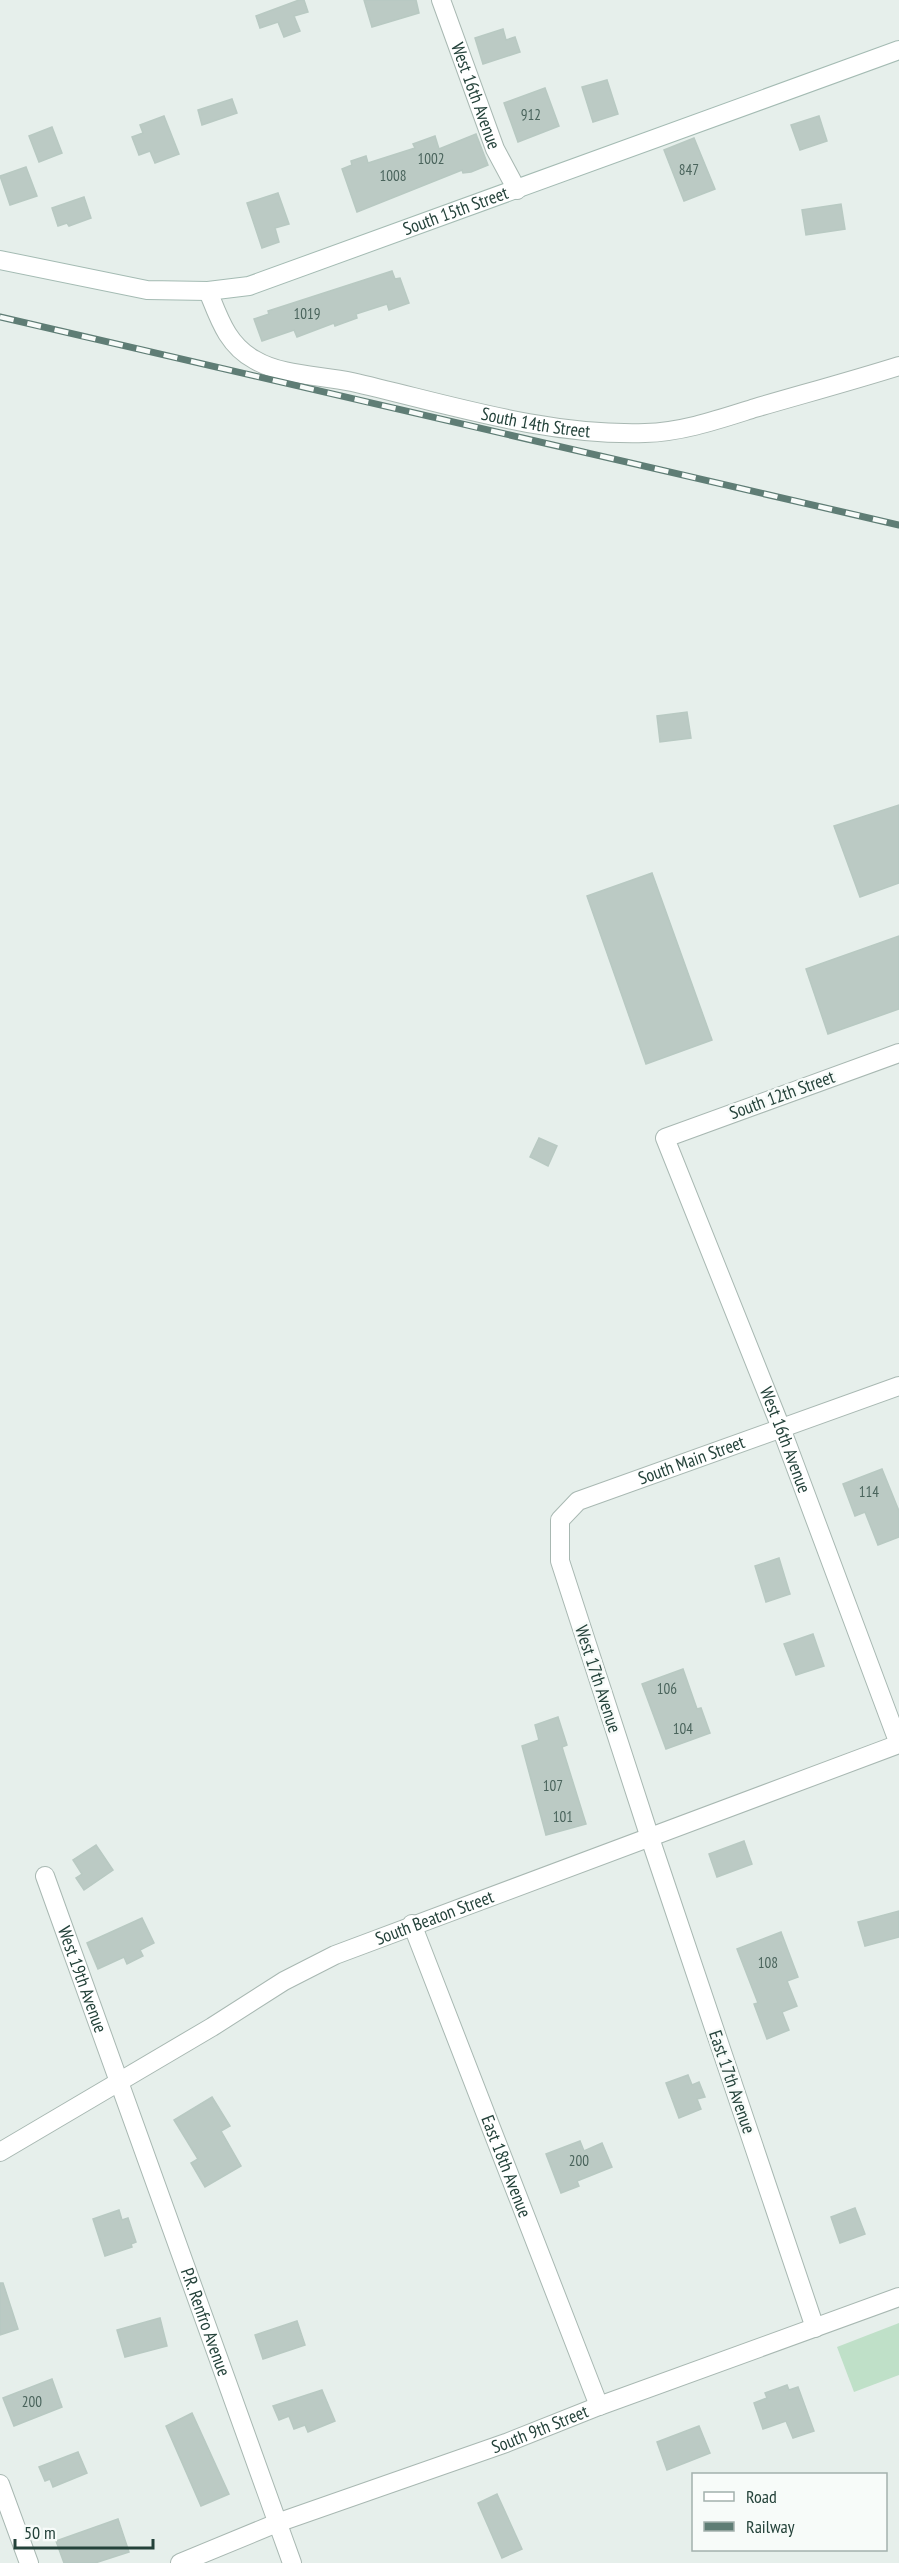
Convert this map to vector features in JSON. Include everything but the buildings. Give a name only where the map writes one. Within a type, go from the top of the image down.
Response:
[{"type":"street","name":"West 16th Avenue","points":[[441,0],[495,149],[517,190]]},
{"type":"street","name":"South 15th Street","points":[[0,260],[147,290],[208,291],[249,286],[293,272],[899,50]]},
{"type":"street","name":"South 14th Street","points":[[208,291],[224,330],[235,346],[265,364],[476,412],[575,431],[646,433],[692,427],[899,366]]},
{"type":"street","name":"South 12th Street","points":[[665,1138],[899,1053]]},
{"type":"street","name":"West 16th Avenue","points":[[665,1138],[781,1428],[899,1744]]},
{"type":"street","name":"South Main Street","points":[[560,1520],[578,1501],[899,1386]]},
{"type":"street","name":"West 17th Avenue","points":[[560,1520],[560,1561],[649,1836]]},
{"type":"street","name":"South Beaton Street","points":[[0,2152],[284,1981],[335,1954],[899,1744]]},
{"type":"street","name":"East 17th Avenue","points":[[649,1836],[815,2328]]},
{"type":"street","name":"West 19th Avenue","points":[[45,1876],[119,2082]]},
{"type":"street","name":"East 18th Avenue","points":[[412,1924],[599,2406]]},
{"type":"street","name":"P.R. Renfro Avenue","points":[[119,2082],[254,2451],[292,2563]]},
{"type":"street","name":"South 9th Street","points":[[180,2563],[277,2523],[506,2443],[599,2406],[899,2297]]},
{"type":"street","points":[[0,2484],[29,2563]]},
{"type":"green space","points":[[899,2323],[899,2375],[854,2392],[837,2347]]},
{"type":"railway","points":[[0,317],[899,525]]}]
